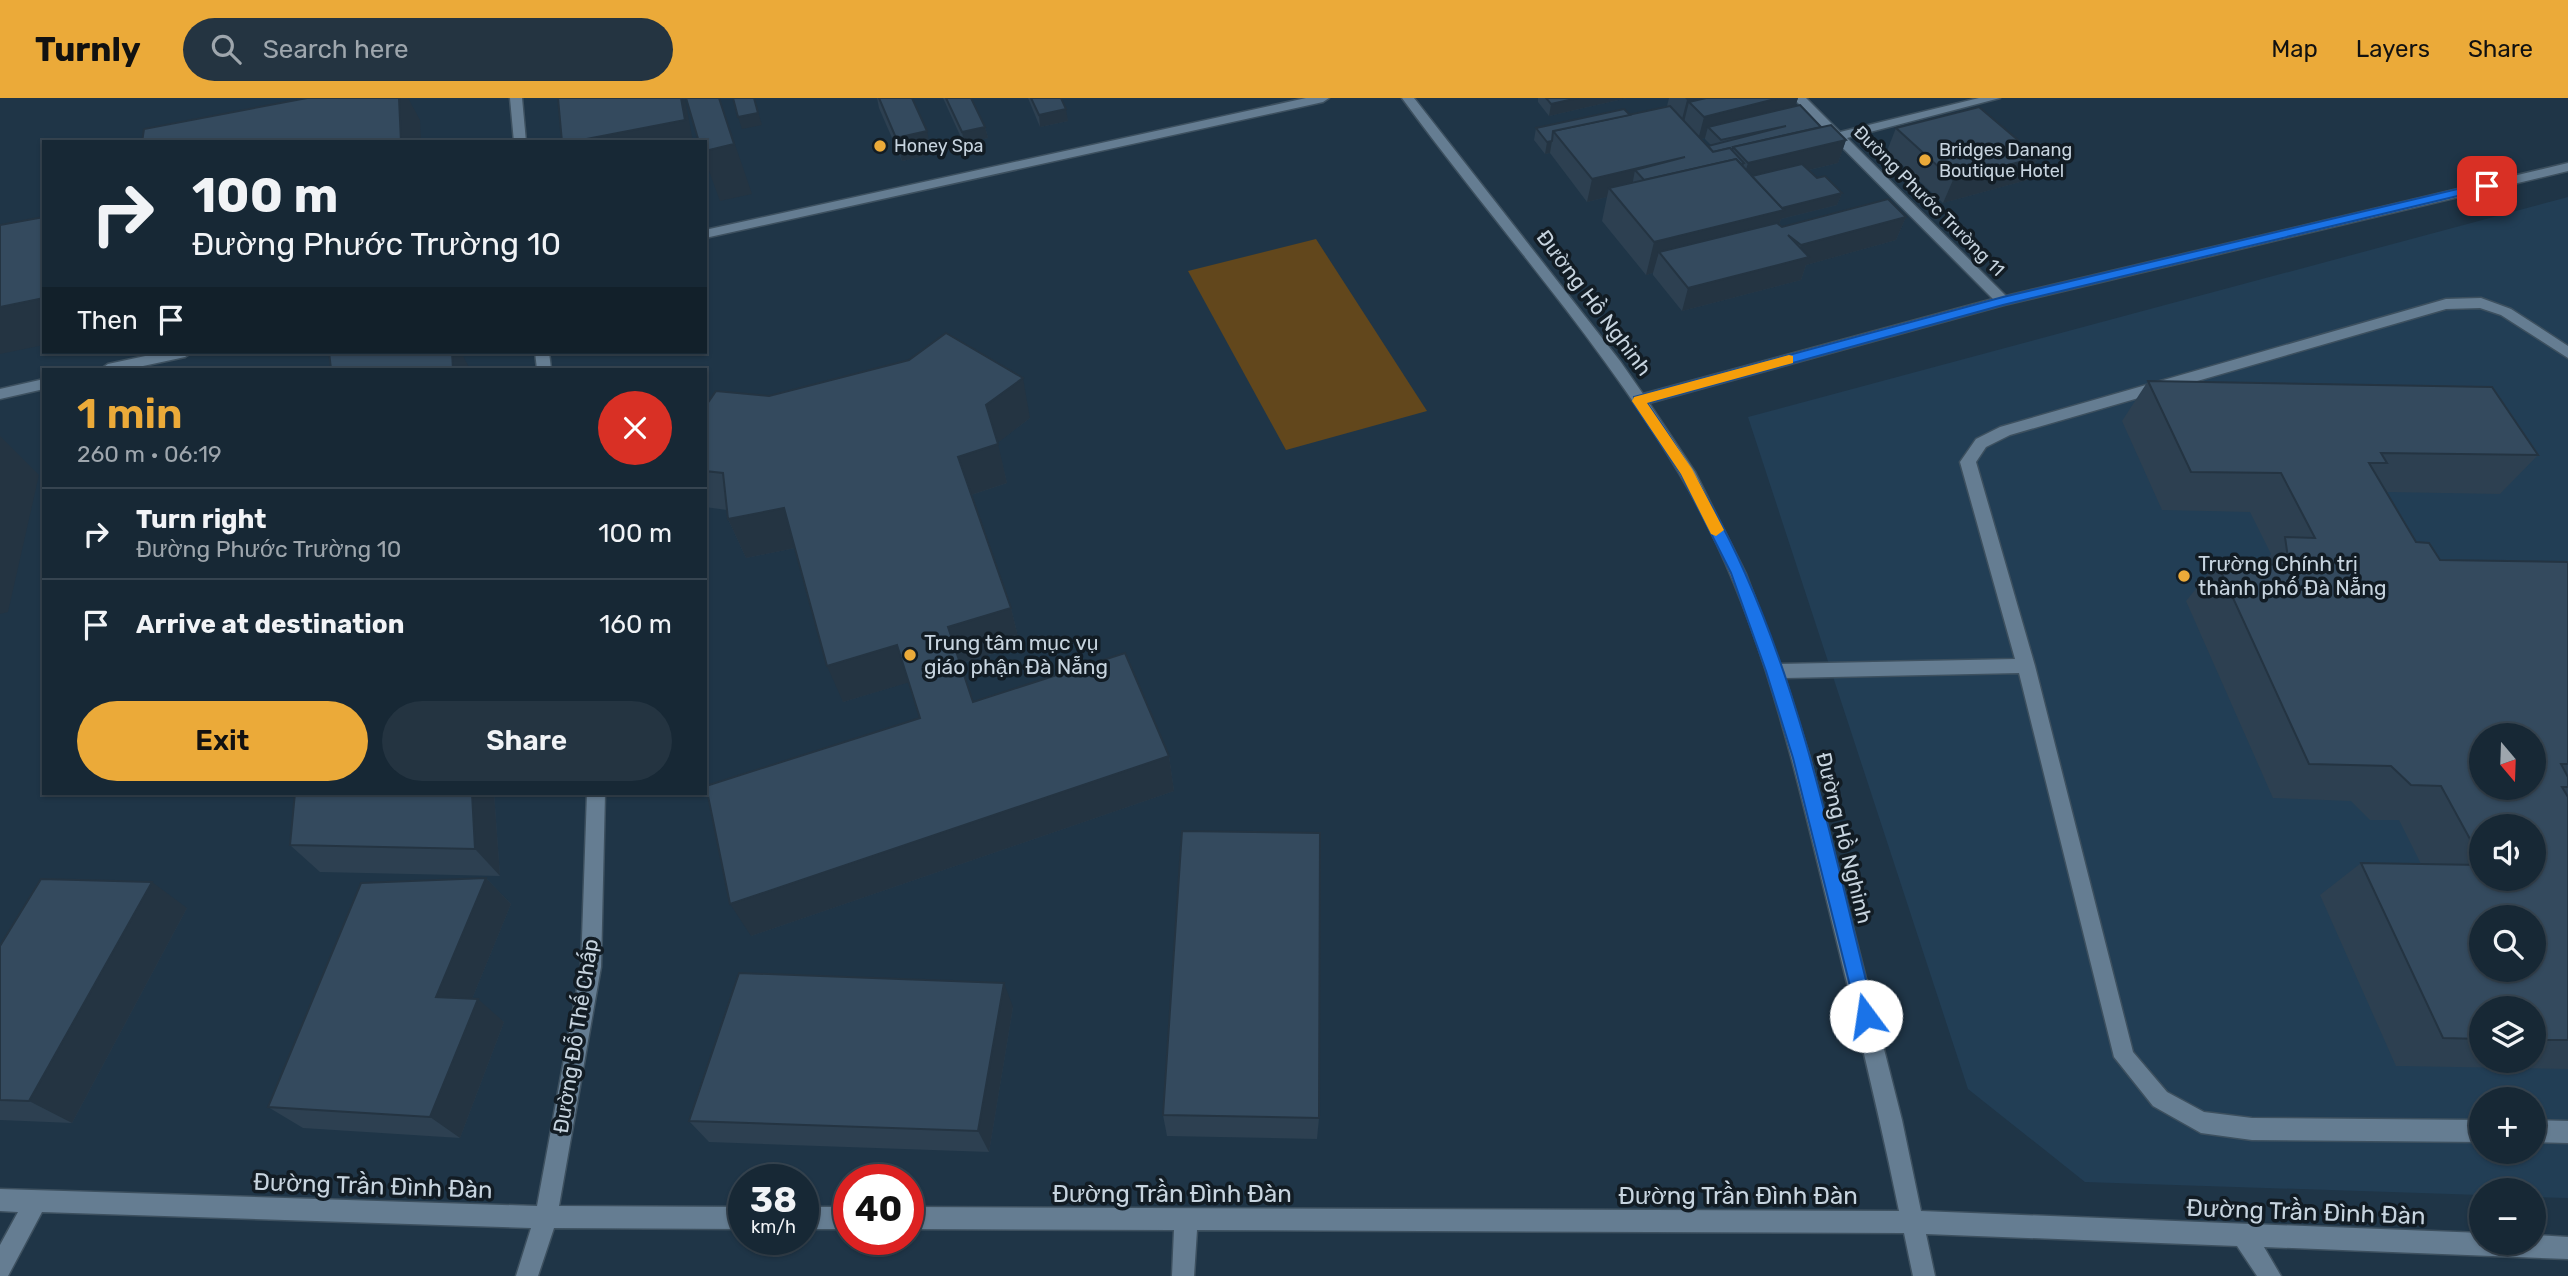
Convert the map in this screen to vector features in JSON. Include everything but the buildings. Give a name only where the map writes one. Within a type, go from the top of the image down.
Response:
[{"type":"street","points":[[516,98],[520,140]]},
{"type":"street","points":[[707,234],[1323,98]]},
{"type":"street","name":"Đường Hồ Nghinh","points":[[1408,98],[1615,364],[1687,472],[1738,573],[1774,671],[1811,798],[1891,1120],[1924,1276]]},
{"type":"street","name":"Đường Phước Trường 11","points":[[1799,98],[2003,301]]},
{"type":"street","points":[[1840,136],[1994,98]]},
{"type":"street","points":[[1638,401],[2003,301],[2568,167]]},
{"type":"street","points":[[2469,1131],[2252,1129],[2201,1122],[2160,1099],[2124,1057],[2026,666],[1968,462],[1981,443],[2005,431],[2446,304],[2481,303],[2506,312],[2568,353]]},
{"type":"street","points":[[126,367],[177,354]]},
{"type":"street","points":[[0,394],[42,384]]},
{"type":"street","points":[[1774,671],[2026,666]]},
{"type":"street","name":"Đường Đỗ Thế Chấp","points":[[527,1276],[546,1217],[591,967],[596,795]]},
{"type":"street","points":[[2546,1131],[2568,1132]]},
{"type":"street","name":"Đường Trần Đình Đàn","points":[[0,1200],[546,1217],[728,1218]]},
{"type":"street","points":[[0,1268],[36,1202]]},
{"type":"street","name":"Đường Trần Đình Đàn","points":[[924,1219],[1912,1222],[2568,1248]]},
{"type":"street","points":[[1183,1276],[1186,1220]]},
{"type":"street","points":[[2243,1235],[2270,1276]]},
{"type":"shaded area","name":"Trường Chính trị thành phố Đà Nẵng","points":[[2568,197],[2568,1198],[2546,1197],[2546,1178],[2469,1178],[2469,1195],[2085,1182],[1968,1089],[1748,417]]},
{"type":"shaded area","points":[[1316,239],[1427,411],[1286,450],[1188,271]]},
{"type":"slow traffic","points":[[1716,530],[1687,472],[1638,401],[1789,360]]},
{"type":"place","name":"Honey Spa","points":[[880,146]]},
{"type":"place","name":"Bridges Danang Boutique Hotel","points":[[1925,160]]},
{"type":"place","name":"Trường Chính trị thành phố Đà Nẵng","points":[[2184,576]]},
{"type":"place","name":"Trung tâm mục vụ giáo phận Đà Nẵng","points":[[910,655]]},
{"type":"route","points":[[1866,1016],[1801,758],[1774,671],[1738,573],[1687,472],[1638,401],[2003,301],[2487,186]]}]
